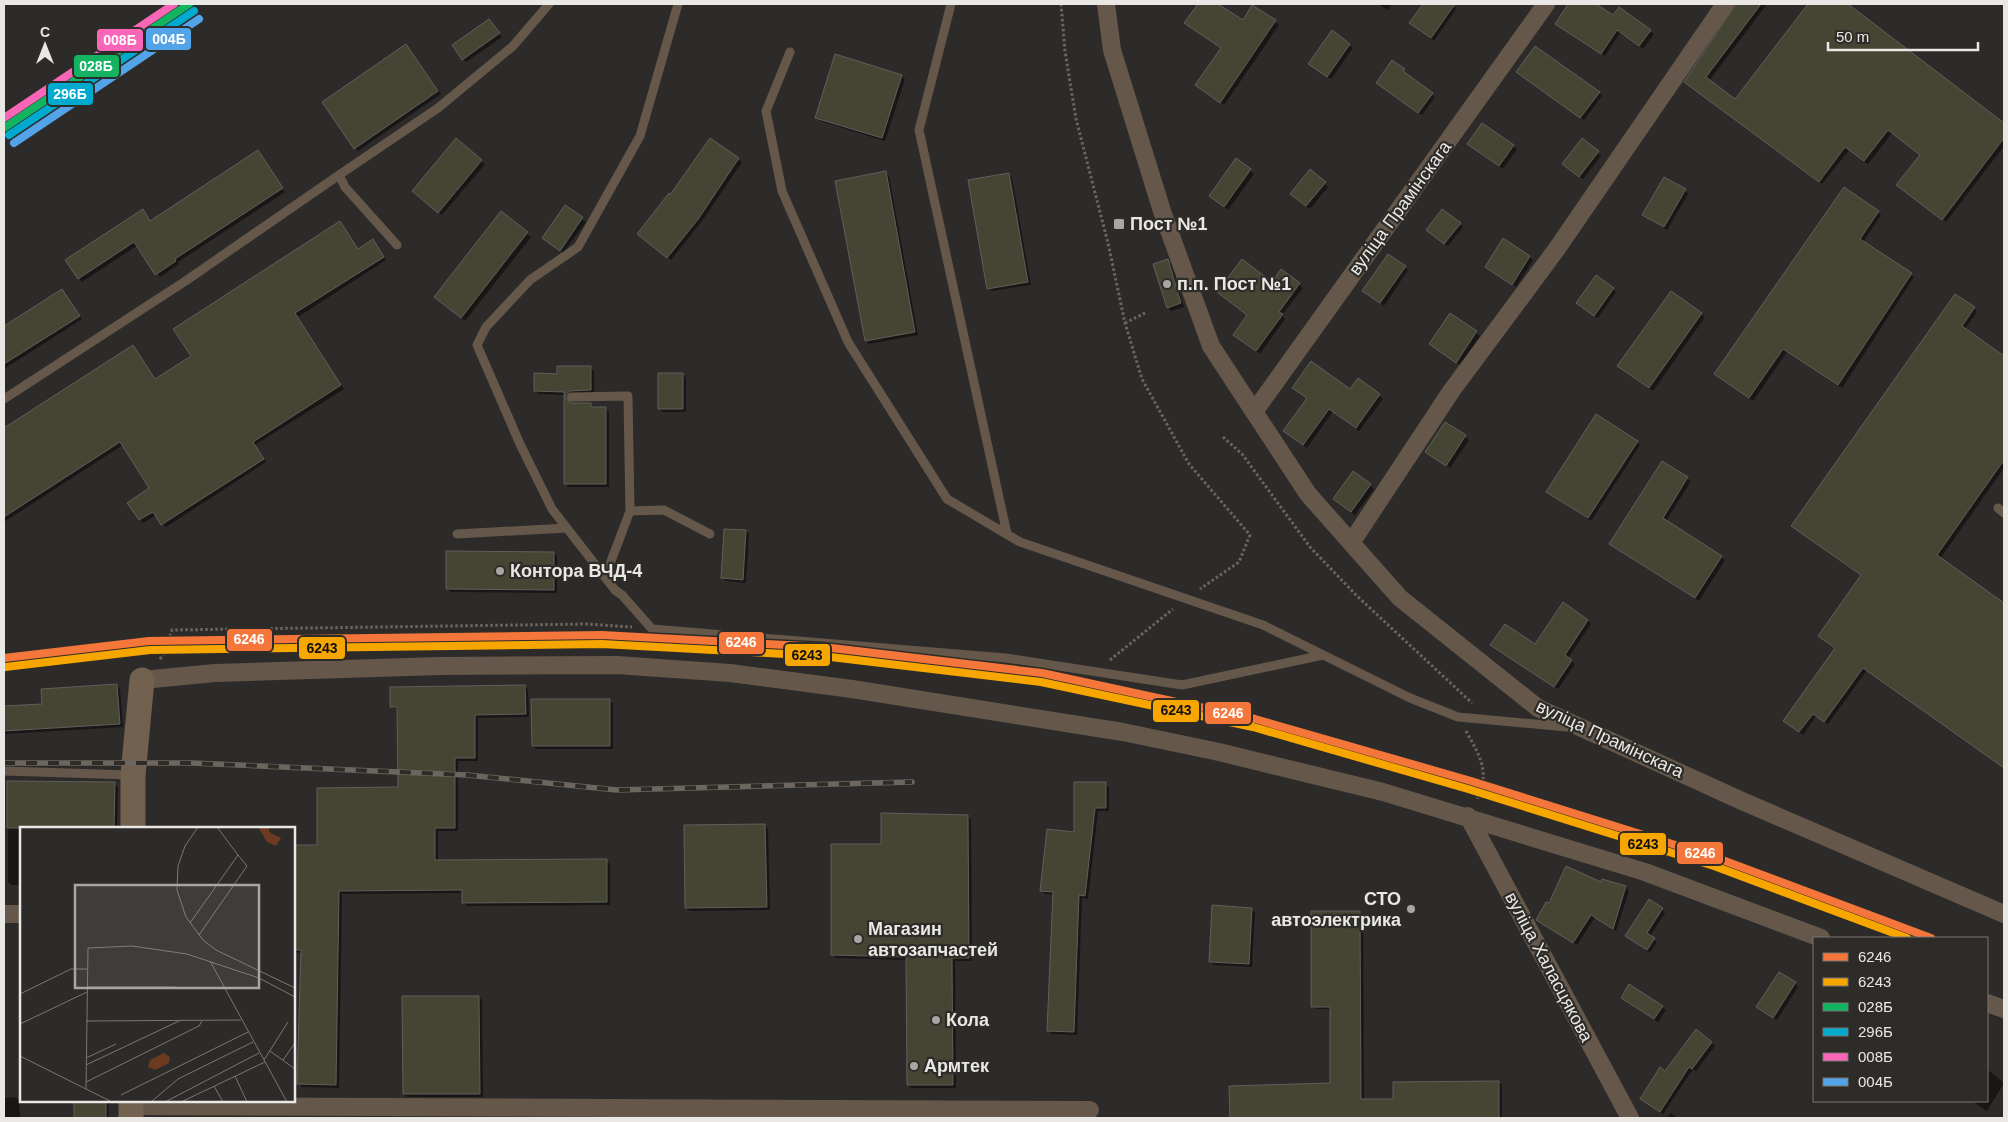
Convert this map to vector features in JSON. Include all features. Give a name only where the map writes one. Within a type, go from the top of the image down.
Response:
[{"type":"street","name":"вуліца Прамінскага","points":[[1106,4],[1112,50],[1162,211],[1210,346],[1308,494],[1408,604],[1538,708],[1742,801],[2004,914]]},
{"type":"street","name":"вуліца Прамінскага","points":[[1254,412],[1546,4]]},
{"type":"street","points":[[1351,543],[1452,390],[1556,250],[1725,4]]},
{"type":"street","points":[[134,827],[133,776],[142,680],[215,673],[441,666],[617,665],[730,673],[1123,732],[1219,752],[1373,789],[1468,816],[1645,872],[1818,937]]},
{"type":"street","name":"вуліца Халасцякова","points":[[1468,816],[1630,1118]]},
{"type":"street","points":[[4,914],[20,914]]},
{"type":"street","points":[[1988,1002],[2004,1009]]},
{"type":"street","points":[[131,1108],[551,1113],[1090,1110]]},
{"type":"lane","points":[[4,399],[187,280],[438,108],[513,46],[549,4]]},
{"type":"lane","points":[[678,4],[640,136],[578,247],[530,280],[486,327],[477,345],[524,452],[552,509],[605,577],[652,629],[667,626],[920,647],[1182,685],[1323,655]]},
{"type":"lane","points":[[951,4],[919,130],[1007,534]]},
{"type":"lane","points":[[790,52],[766,111],[782,191],[848,342],[947,499],[1020,542],[1263,625],[1410,698],[1458,717],[1582,728]]},
{"type":"lane","points":[[340,175],[345,187],[397,244]]},
{"type":"lane","points":[[571,397],[628,396],[630,511],[605,577]]},
{"type":"lane","points":[[630,511],[664,510],[710,534]]},
{"type":"lane","points":[[457,534],[567,528]]},
{"type":"lane","points":[[4,770],[133,776]]},
{"type":"path","points":[[1061,4],[1065,51],[1076,119],[1108,242],[1125,323],[1142,379],[1189,464],[1250,535],[1239,562],[1186,599],[1096,672]]},
{"type":"path","points":[[1125,323],[1146,313]]},
{"type":"path","points":[[1223,437],[1242,454],[1310,547],[1356,596],[1494,721]]},
{"type":"path","points":[[142,680],[164,654],[172,630],[587,624],[652,629]]},
{"type":"path","points":[[1458,717],[1484,763],[1479,796]]},
{"type":"building","points":[[1198,4],[1218,4],[1243,20],[1252,5],[1276,20],[1220,103],[1195,85],[1221,48],[1184,23]]},
{"type":"building","points":[[1423,4],[1455,4],[1431,38],[1409,23]]},
{"type":"building","points":[[1568,4],[1596,4],[1613,15],[1619,7],[1651,30],[1639,46],[1617,30],[1601,54],[1555,24]]},
{"type":"building","points":[[1736,4],[1761,4],[1706,77],[1735,99],[1808,4],[1848,4],[2004,123],[2004,138],[1942,220],[1896,185],[1920,155],[1888,130],[1864,161],[1845,147],[1819,182],[1684,82]]},
{"type":"building","points":[[489,19],[500,33],[462,60],[452,45]]},
{"type":"building","points":[[1332,30],[1350,44],[1327,77],[1308,64]]},
{"type":"building","points":[[406,44],[438,91],[354,149],[322,102]]},
{"type":"building","points":[[1535,46],[1600,92],[1580,118],[1516,72]]},
{"type":"building","points":[[835,54],[902,75],[882,138],[815,118]]},
{"type":"building","points":[[1392,60],[1405,69],[1403,71],[1433,93],[1418,113],[1376,83]]},
{"type":"building","points":[[1482,123],[1514,145],[1499,166],[1467,144]]},
{"type":"building","points":[[456,138],[482,160],[438,213],[412,191]]},
{"type":"building","points":[[710,138],[739,158],[699,218],[667,258],[637,234],[669,193],[670,195]]},
{"type":"building","points":[[1582,138],[1599,151],[1579,177],[1562,164]]},
{"type":"building","points":[[258,150],[283,188],[175,259],[176,261],[155,275],[134,242],[78,279],[65,260],[143,209],[150,221]]},
{"type":"building","points":[[1236,158],[1251,169],[1224,207],[1209,196]]},
{"type":"building","points":[[1310,169],[1326,182],[1306,206],[1290,194]]},
{"type":"building","points":[[886,171],[915,332],[865,341],[835,181]]},
{"type":"building","points":[[1009,173],[1028,282],[987,289],[968,180]]},
{"type":"building","points":[[1664,177],[1686,189],[1664,227],[1642,215]]},
{"type":"building","points":[[1844,187],[1879,211],[1860,239],[1912,273],[1838,385],[1783,349],[1749,398],[1714,374]]},
{"type":"building","points":[[565,205],[583,217],[560,251],[542,238]]},
{"type":"building","points":[[1442,209],[1461,223],[1444,244],[1426,230]]},
{"type":"building","points":[[501,211],[528,232],[461,318],[434,297]]},
{"type":"building","points":[[340,221],[358,249],[373,239],[384,257],[295,313],[341,385],[253,442],[264,459],[161,525],[153,512],[139,520],[127,503],[149,488],[120,442],[4,517],[4,428],[133,345],[155,379],[191,356],[173,329]]},
{"type":"building","points":[[1503,238],[1530,256],[1512,285],[1485,267]]},
{"type":"building","points":[[1388,254],[1406,266],[1380,303],[1362,291]]},
{"type":"building","name":"п.п. Пост №1","points":[[1168,259],[1181,303],[1167,308],[1153,264]]},
{"type":"building","points":[[1242,259],[1272,282],[1281,269],[1300,283],[1279,312],[1283,314],[1256,351],[1233,335],[1247,315],[1217,292]]},
{"type":"building","points":[[1596,275],[1614,288],[1594,316],[1576,303]]},
{"type":"building","points":[[62,289],[80,316],[4,364],[4,326]]},
{"type":"building","points":[[1671,291],[1702,313],[1649,388],[1617,366]]},
{"type":"building","points":[[1955,294],[1975,307],[1962,326],[2004,356],[2004,460],[1937,555],[2004,603],[2004,768],[1863,668],[1824,722],[1813,714],[1799,732],[1783,721],[1835,648],[1818,636],[1861,575],[1791,526]]},
{"type":"building","points":[[1450,313],[1477,331],[1456,363],[1429,344]]},
{"type":"building","points":[[1311,361],[1350,389],[1358,378],[1380,394],[1356,428],[1329,409],[1303,445],[1283,431],[1307,398],[1292,388]]},
{"type":"building","points":[[557,366],[591,366],[591,390],[570,391],[566,394],[565,398],[571,403],[591,403],[591,407],[606,407],[606,484],[564,484],[564,392],[534,391],[534,373],[557,374]]},
{"type":"building","points":[[658,373],[683,373],[683,409],[658,409]]},
{"type":"building","points":[[1596,414],[1638,441],[1588,518],[1546,492]]},
{"type":"building","points":[[1445,422],[1466,435],[1446,466],[1425,452]]},
{"type":"building","points":[[1662,461],[1688,477],[1663,518],[1722,556],[1695,598],[1609,544]]},
{"type":"building","points":[[1353,471],[1371,484],[1351,512],[1333,499]]},
{"type":"building","points":[[724,529],[746,530],[743,580],[721,578]]},
{"type":"building","name":"Контора ВЧД-4","points":[[446,551],[554,552],[554,590],[446,589]]},
{"type":"building","points":[[1563,602],[1588,620],[1565,655],[1572,660],[1554,687],[1490,645],[1505,624],[1535,644]]},
{"type":"building","points":[[117,684],[120,724],[4,731],[4,706],[42,704],[41,689]]},
{"type":"building","points":[[525,685],[526,714],[475,715],[475,758],[455,758],[455,828],[435,828],[435,860],[607,859],[607,902],[462,903],[462,890],[339,891],[336,1085],[297,1084],[301,950],[295,950],[295,845],[317,845],[317,788],[398,787],[397,707],[390,707],[390,687]]},
{"type":"building","points":[[531,699],[610,699],[610,746],[532,746]]},
{"type":"building","points":[[7,781],[115,782],[114,827],[7,828]]},
{"type":"building","points":[[1074,782],[1106,782],[1106,808],[1095,808],[1085,896],[1079,895],[1074,1032],[1047,1031],[1053,892],[1040,891],[1047,829],[1074,832]]},
{"type":"building","points":[[881,813],[968,815],[969,958],[952,958],[953,1085],[907,1085],[906,957],[831,955],[831,844],[881,844]]},
{"type":"building","points":[[765,824],[767,907],[685,908],[684,825]]},
{"type":"building","points":[[1566,866],[1601,882],[1602,879],[1626,886],[1613,929],[1591,915],[1573,943],[1536,920],[1546,902],[1549,903]]},
{"type":"building","points":[[1649,899],[1663,908],[1647,933],[1655,938],[1647,950],[1625,936]]},
{"type":"building","points":[[1212,905],[1252,908],[1249,964],[1209,962]]},
{"type":"building","points":[[1311,911],[1360,911],[1361,1099],[1393,1099],[1393,1082],[1499,1081],[1499,1118],[1230,1118],[1229,1086],[1330,1083],[1330,1007],[1311,1007]]},
{"type":"building","points":[[1779,972],[1796,982],[1773,1018],[1756,1007]]},
{"type":"building","points":[[1629,984],[1663,1006],[1654,1019],[1621,998]]},
{"type":"building","points":[[402,996],[479,996],[480,1094],[403,1094]]},
{"type":"building","points":[[1696,1029],[1712,1042],[1692,1069],[1689,1067],[1660,1112],[1640,1099],[1660,1067],[1665,1071]]},
{"type":"building","points":[[74,1102],[106,1102],[106,1118],[74,1118]]},
{"type":"railway","points":[[4,763],[192,763],[467,775],[617,790],[912,782]]},
{"type":"transit line","name":"008Б","points":[[4,118],[174,4]]},
{"type":"transit line","name":"028Б","points":[[4,128],[189,4]]},
{"type":"transit line","name":"296Б","points":[[9,135],[194,11]]},
{"type":"transit line","name":"004Б","points":[[14,143],[199,19]]},
{"type":"transit line","name":"6246","points":[[4,658],[149,641],[602,635],[823,647],[1042,673],[1255,719],[1471,781],[1717,858],[1928,937]]},
{"type":"transit line","name":"6243","points":[[5,667],[150,650],[602,644],[822,656],[1041,682],[1253,727],[1468,789],[1714,866],[1904,937]]},
{"type":"place","name":"Пост №1","points":[[1119,224]]},
{"type":"place","name":"п.п. Пост №1","points":[[1167,284]]},
{"type":"place","name":"Контора ВЧД-4","points":[[500,571]]},
{"type":"place","name":"СТО автоэлектрика","points":[[1411,909]]},
{"type":"place","name":"Магазин автозапчастей","points":[[858,939]]},
{"type":"place","name":"Кола","points":[[936,1020]]},
{"type":"place","name":"Армтек","points":[[914,1066]]}]
